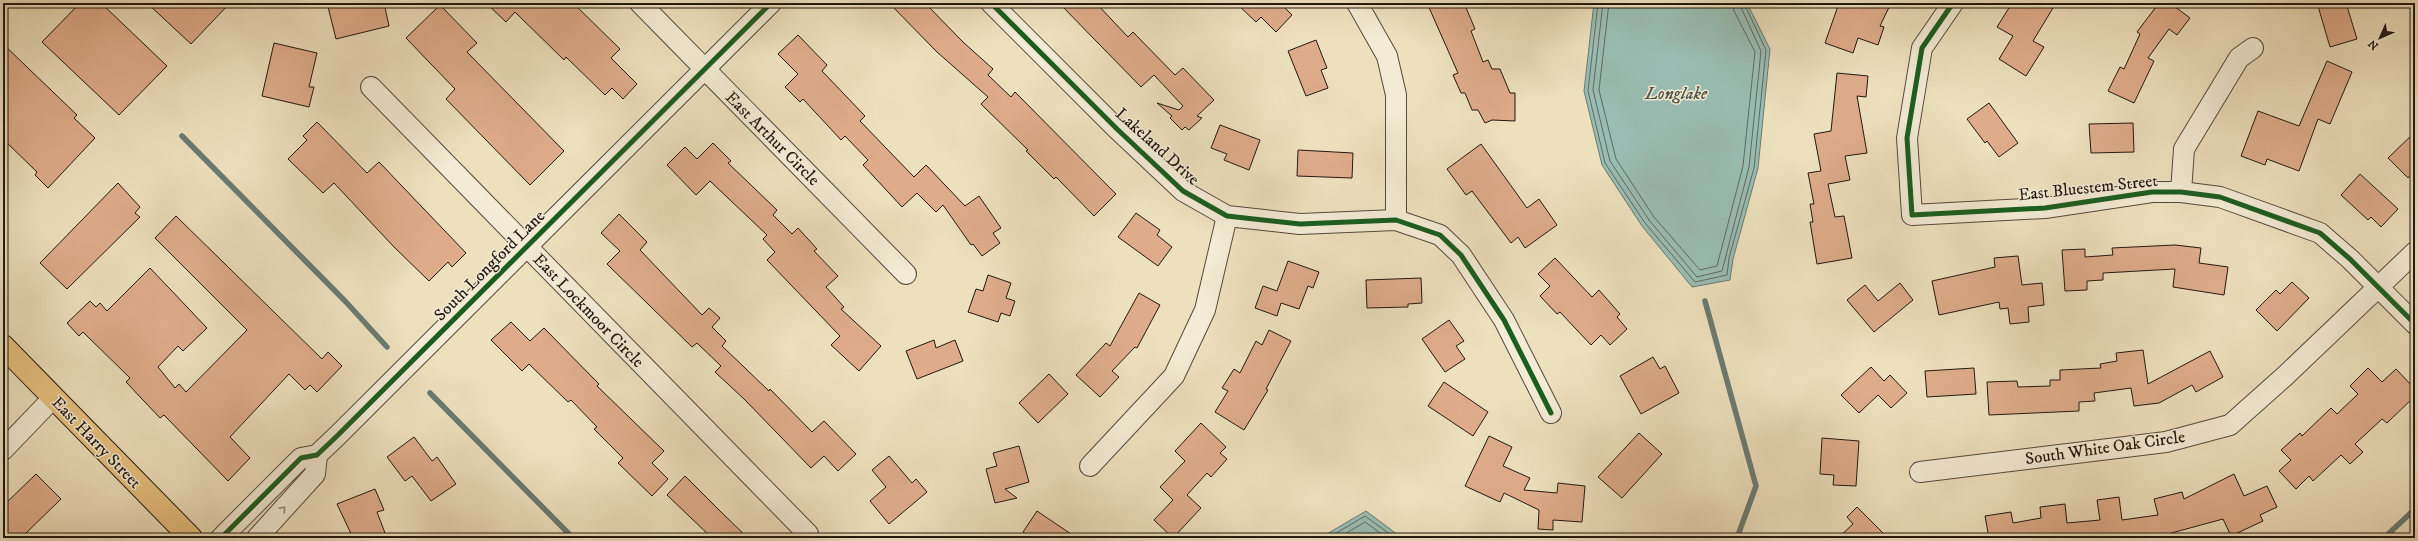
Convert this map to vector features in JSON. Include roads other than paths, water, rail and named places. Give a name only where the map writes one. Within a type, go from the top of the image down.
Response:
[{"type":"main road","name":"East Harry Street","points":[[3,346],[191,538]]},
{"type":"street","name":"East Arthur Circle","points":[[640,3],[906,274]]},
{"type":"street","name":"South Longford Lane","points":[[221,538],[301,458],[317,455],[771,3]]},
{"type":"street","name":"Lakeland Drive","points":[[991,3],[1116,129],[1183,191],[1227,216],[1300,224],[1396,220]]},
{"type":"street","points":[[1357,3],[1387,56],[1396,95],[1396,220],[1440,235],[1461,256],[1504,320],[1551,413]]},
{"type":"street","name":"East Bluestem Street","points":[[1953,3],[1922,48],[1907,138],[1912,215],[2045,208],[2152,192],[2181,192],[2220,197],[2320,234],[2379,287],[2415,324]]},
{"type":"street","points":[[2181,192],[2184,149],[2239,58],[2252,48]]},
{"type":"street","name":"East Lockmoor Circle","points":[[371,87],[808,534]]},
{"type":"street","points":[[1090,466],[1174,376],[1205,310],[1227,216]]},
{"type":"street","name":"South White Oak Circle","points":[[1920,472],[2166,442],[2230,425],[2285,376],[2415,252]]},
{"type":"street","points":[[3,450],[54,398]]},
{"type":"street","points":[[257,538],[315,474],[317,455]]},
{"type":"water","name":"Longlake","points":[[1594,3],[1747,3],[1770,49],[1758,168],[1733,259],[1730,280],[1692,287],[1642,226],[1602,165],[1584,91]]},
{"type":"water","points":[[1366,511],[1402,538],[1320,538]]},
{"type":"waterway","points":[[182,136],[346,302],[387,347]]},
{"type":"waterway","points":[[1705,301],[1756,486],[1737,538]]},
{"type":"waterway","points":[[430,393],[573,538]]},
{"type":"waterway","points":[[2384,538],[2415,509]]}]
